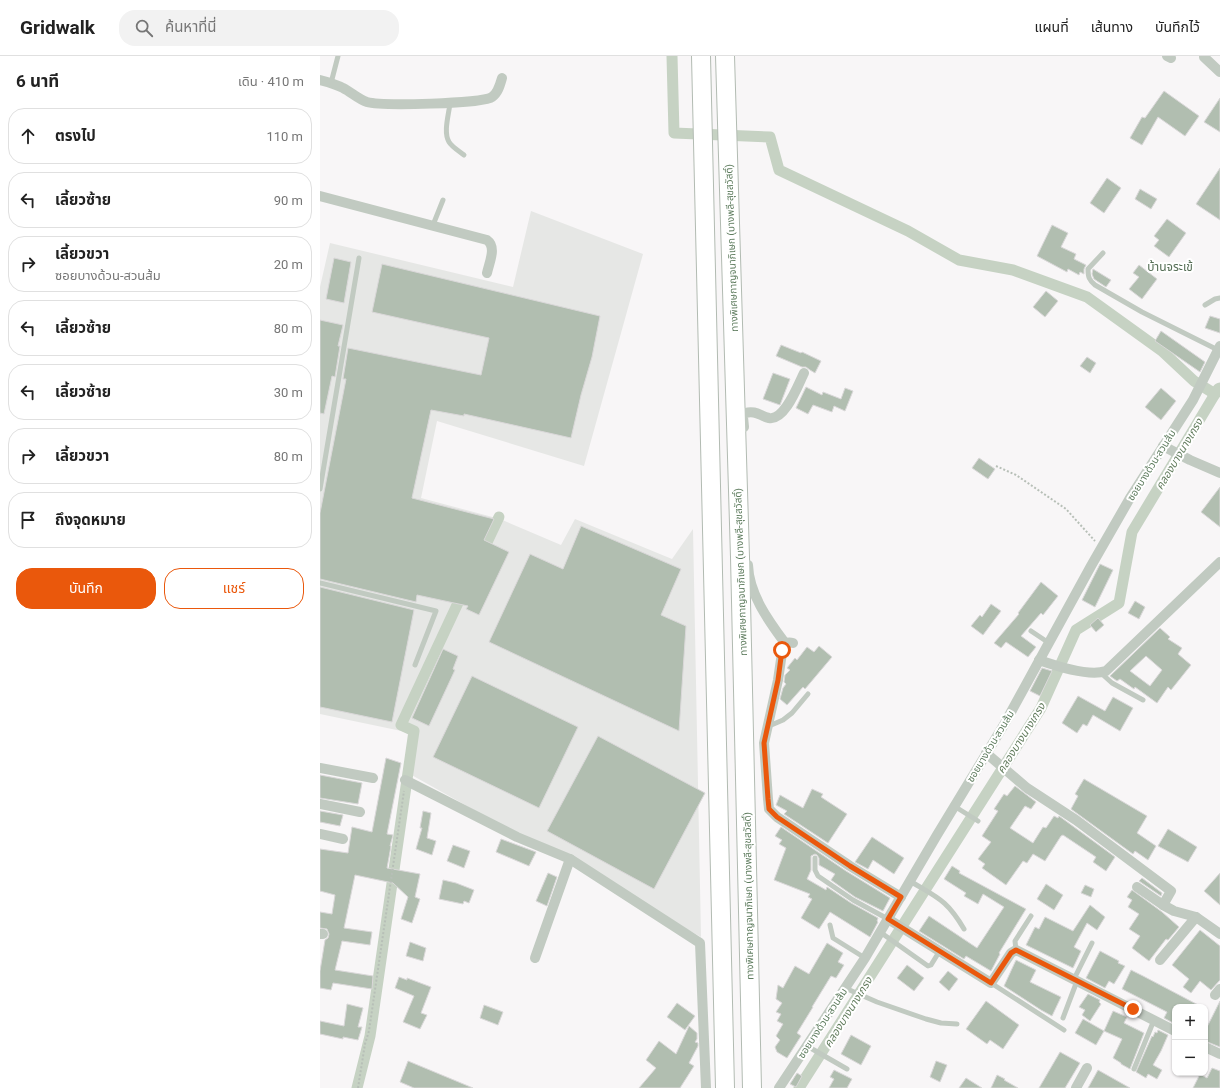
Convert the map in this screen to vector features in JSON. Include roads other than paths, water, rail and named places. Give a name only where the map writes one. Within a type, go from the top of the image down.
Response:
[{"type":"highway","points":[[701,56],[725,1088]]},
{"type":"highway","name":"ทางพิเศษกาญจนาภิเษก (บางพลี-สุขสวัสดิ์)","points":[[725,56],[740,557],[752,1088]]},
{"type":"street","points":[[1204,57],[1220,72]]},
{"type":"street","points":[[320,80],[342,87],[361,99],[376,103],[450,103],[483,101],[491,98],[496,92],[502,78]]},
{"type":"street","points":[[320,196],[487,240],[491,243],[492,248],[487,273]]},
{"type":"street","name":"ซอยบางด้วน-สวนส้ม","points":[[779,1088],[810,1048],[848,990],[865,958],[883,935],[888,919],[901,897],[914,884],[958,808],[986,753],[1042,660],[1048,642],[1102,547],[1167,448],[1205,378],[1219,348]]},
{"type":"street","points":[[804,373],[784,412],[778,417],[770,418],[752,411],[745,413],[743,417],[748,570],[750,581],[758,602],[789,643],[782,650],[778,680],[764,743],[769,809],[777,817],[850,866],[901,897]]},
{"type":"street","points":[[1167,448],[1220,473]]},
{"type":"street","points":[[1042,660],[1080,671],[1100,673],[1106,670],[1218,566]]},
{"type":"street","points":[[986,753],[1027,788],[1076,820],[1172,891],[1163,905]]},
{"type":"street","points":[[320,768],[373,778]]},
{"type":"street","points":[[405,780],[517,837],[570,859],[700,943],[706,1088]]},
{"type":"street","points":[[320,804],[360,812]]},
{"type":"street","points":[[320,834],[343,839]]},
{"type":"street","points":[[535,958],[570,859]]},
{"type":"street","points":[[1137,888],[1174,911],[1196,917],[1220,934]]},
{"type":"street","points":[[1160,960],[1196,917]]},
{"type":"street","points":[[888,919],[991,983],[1011,953],[1016,950],[1172,1029]]},
{"type":"street","points":[[1208,1048],[1220,1054]]},
{"type":"street","points":[[1076,1088],[1087,1068]]},
{"type":"lane","points":[[331,83],[338,56]]},
{"type":"lane","points":[[450,103],[447,138],[450,144],[464,155]]},
{"type":"lane","points":[[433,226],[443,200]]},
{"type":"lane","points":[[1103,253],[1088,269],[1090,281],[1095,286],[1142,312],[1219,348]]},
{"type":"lane","points":[[320,489],[322,468],[359,258]]},
{"type":"lane","points":[[1205,305],[1216,298],[1220,298]]},
{"type":"lane","points":[[320,583],[436,611],[415,665]]},
{"type":"lane","points":[[1030,631],[1048,642]]},
{"type":"lane","points":[[1100,673],[1116,686],[1143,700]]},
{"type":"lane","points":[[768,727],[783,720],[792,713],[808,694]]},
{"type":"lane","points":[[958,808],[976,820]]},
{"type":"lane","points":[[815,858],[815,870],[818,876],[853,900],[888,919]]},
{"type":"lane","points":[[914,884],[927,890],[945,902],[955,914],[964,929]]},
{"type":"lane","points":[[1016,950],[1015,941],[1031,916]]},
{"type":"lane","points":[[830,925],[833,938],[865,958]]},
{"type":"lane","points":[[883,935],[929,966],[939,952]]},
{"type":"lane","points":[[1063,1018],[1076,980],[1092,943]]},
{"type":"lane","points":[[991,983],[1064,1030]]},
{"type":"lane","points":[[848,990],[941,1023],[957,1024]]},
{"type":"lane","points":[[1134,1069],[1154,1020]]},
{"type":"lane","points":[[810,1048],[848,1069]]},
{"type":"waterway","points":[[672,56],[674,133],[770,137],[779,170],[908,231],[959,260],[1013,270],[1087,297],[1162,351],[1194,381],[1215,394]]},
{"type":"waterway","name":"คลองบางนางเกรง","points":[[799,1088],[1041,708],[1076,630],[1119,603],[1132,532],[1220,388]]},
{"type":"waterway","points":[[481,555],[499,517]]},
{"type":"waterway","points":[[357,1088],[370,1036],[414,731],[401,725],[464,590]]},
{"type":"district","name":"บ้านจระเข้","points":[[1170,267]]}]
